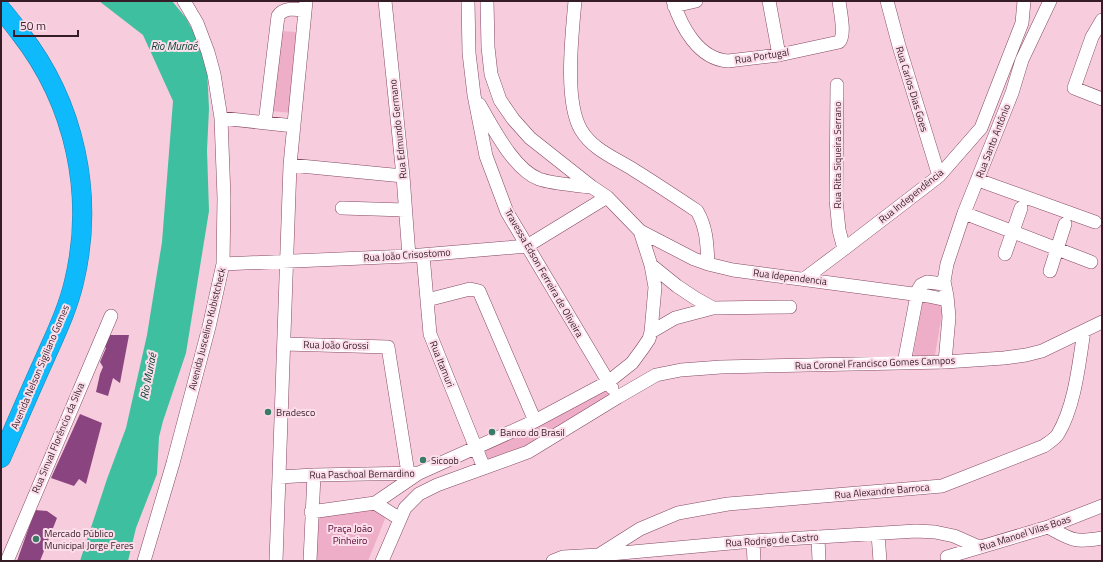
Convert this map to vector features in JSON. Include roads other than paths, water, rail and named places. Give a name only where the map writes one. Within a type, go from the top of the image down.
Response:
[{"type":"highway","name":"Avenida Nelson Sigiliano Gomes","points":[[1,9],[41,63],[51,80],[65,114],[74,144],[80,176],[83,212],[80,250],[74,282],[64,314],[1,458]]},
{"type":"street","name":"Avenida Juscelino Kubistcheck","points":[[144,561],[175,455],[209,326],[223,264],[224,198],[221,118],[214,74],[208,52],[197,23],[184,1]]},
{"type":"street","name":"Rua Edmundo Germano","points":[[384,1],[403,176],[409,256]]},
{"type":"street","name":"Travessa Edson Ferreira de Oliveira","points":[[468,1],[469,53],[474,95],[486,156],[496,185],[507,212],[526,246],[608,382],[618,396]]},
{"type":"street","points":[[487,1],[488,47],[491,74],[500,100],[512,119],[530,138],[607,198],[640,231],[651,265],[655,287],[651,332]]},
{"type":"street","points":[[575,1],[572,37],[571,82],[574,112],[581,129],[588,140],[602,152],[633,169],[698,211],[703,221],[708,264]]},
{"type":"street","points":[[673,3],[696,1]]},
{"type":"street","points":[[769,1],[779,54]]},
{"type":"street","name":"Rua Portugal","points":[[673,3],[686,30],[700,48],[711,58],[720,61],[728,61],[779,54],[839,42],[841,40],[842,29],[839,1]]},
{"type":"street","name":"Rua Carlos Dias Goes","points":[[887,1],[899,46],[939,176]]},
{"type":"street","name":"Rua Independência","points":[[804,279],[939,176],[981,128],[1022,23],[1024,1]]},
{"type":"street","name":"Rua Santo Antônio","points":[[945,362],[949,317],[944,284],[947,264],[964,213],[1012,93],[1022,60],[1050,1]]},
{"type":"street","points":[[265,123],[278,16],[280,12],[284,10],[305,6],[290,165],[276,561]]},
{"type":"street","points":[[1102,20],[1092,37],[1074,88],[1102,99]]},
{"type":"street","name":"Rua Rita Siqueira Serrano","points":[[837,85],[836,200],[839,230],[844,249]]},
{"type":"street","points":[[474,95],[515,160],[528,174],[540,179],[592,187]]},
{"type":"street","points":[[221,118],[294,126]]},
{"type":"street","points":[[290,165],[403,176]]},
{"type":"street","points":[[978,180],[1095,222]]},
{"type":"street","points":[[526,246],[607,198]]},
{"type":"street","points":[[342,208],[405,210]]},
{"type":"street","points":[[1005,254],[1020,208]]},
{"type":"street","points":[[964,213],[1091,262]]},
{"type":"street","points":[[1050,271],[1065,224]]},
{"type":"street","name":"Rua Idependencia","points":[[640,231],[694,259],[733,270],[947,300]]},
{"type":"street","name":"Rua João Crisostomo","points":[[223,264],[409,256],[526,246]]},
{"type":"street","name":"Rua Itamuri","points":[[423,255],[430,334],[484,468]]},
{"type":"street","points":[[651,265],[683,290],[713,308]]},
{"type":"street","points":[[904,363],[917,295],[921,285],[927,282],[944,284]]},
{"type":"street","points":[[428,300],[452,293],[475,289],[479,291],[535,421]]},
{"type":"street","points":[[651,332],[675,318],[713,308],[790,307]]},
{"type":"street","name":"Rua Sinval Florêncio da Silva","points":[[7,561],[110,316]]},
{"type":"street","name":"Rua Coronel Francisco Gomes Campos","points":[[618,396],[643,381],[666,372],[721,367],[945,362],[1026,355],[1042,351],[1102,322]]},
{"type":"street","name":"Rua Alexandre Barroca","points":[[599,555],[640,529],[678,513],[728,504],[942,486],[1044,446],[1057,435],[1066,415],[1078,375],[1084,331]]},
{"type":"street","name":"Rua Paschoal Bernardino","points":[[279,477],[413,473],[535,421],[608,382],[632,363],[649,339],[651,332]]},
{"type":"street","name":"Rua João Grossi","points":[[284,344],[388,346],[413,473]]},
{"type":"street","points":[[382,561],[405,508],[419,494],[437,485],[528,452],[618,396]]},
{"type":"street","points":[[312,512],[375,503],[413,473]]},
{"type":"street","points":[[310,561],[314,475]]},
{"type":"street","points":[[375,503],[400,519]]},
{"type":"street","name":"Rua Manoel Vilas Boas","points":[[947,559],[979,547],[1048,528],[1102,506]]},
{"type":"street","points":[[1048,528],[1077,541],[1102,538]]},
{"type":"street","name":"Rua Rodrigo de Castro","points":[[558,559],[599,555],[615,557],[753,541],[916,531],[935,532],[954,536],[979,547]]},
{"type":"street","points":[[878,534],[880,561]]},
{"type":"street","points":[[947,559],[954,536]]},
{"type":"street","points":[[818,537],[819,561]]},
{"type":"street","points":[[753,541],[754,561]]},
{"type":"water","name":"Rio Muriaé","points":[[99,1],[172,1],[186,18],[196,37],[207,68],[209,109],[207,150],[209,211],[186,353],[159,437],[157,474],[136,528],[128,561],[80,561],[107,479],[126,428],[147,335],[162,242],[173,101],[143,35]]},
{"type":"place","name":"Bradesco","points":[[268,412]]},
{"type":"place","name":"Banco do Brasil","points":[[492,432]]},
{"type":"place","name":"Sicoob","points":[[423,460]]},
{"type":"place","name":"Mercado Público Municipal Jorge Feres","points":[[36,539]]},
{"type":"park label","name":"Praça João Pinheiro","points":[[350,534]]}]
